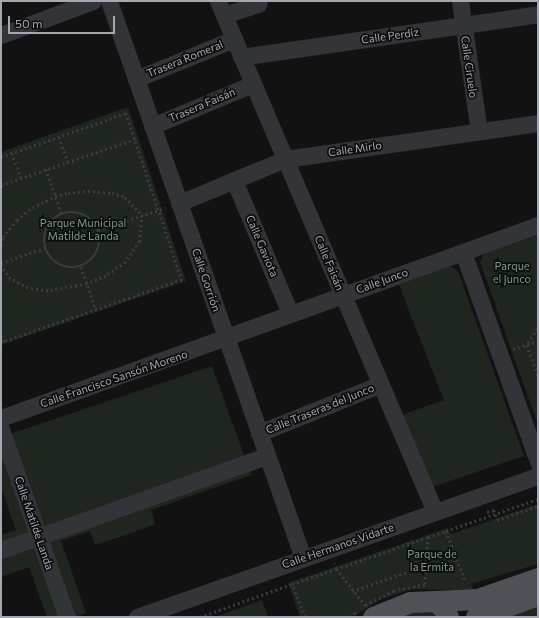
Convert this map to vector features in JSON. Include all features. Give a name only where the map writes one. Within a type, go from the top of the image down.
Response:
[{"type":"main road","points":[[373,617],[410,602],[435,597],[478,599],[538,578]]},
{"type":"main road","points":[[476,617],[538,595]]},
{"type":"street","points":[[1,35],[93,1]]},
{"type":"street","name":"Calle Gorrión","points":[[109,1],[303,558]]},
{"type":"street","name":"Calle Faisán","points":[[258,1],[258,4],[221,8],[435,512]]},
{"type":"street","name":"Calle Ciruelo","points":[[460,1],[479,132]]},
{"type":"street","name":"Calle Perdiz","points":[[242,57],[538,14]]},
{"type":"street","name":"Trasera Romeral","points":[[136,79],[234,39]]},
{"type":"street","name":"Trasera Faisán","points":[[152,126],[253,84]]},
{"type":"street","name":"Calle Mirlo","points":[[179,203],[285,159],[538,123]]},
{"type":"street","name":"Calle Gaviota","points":[[234,180],[290,313]]},
{"type":"street","name":"Calle Junco","points":[[226,337],[538,225]]},
{"type":"street","points":[[463,252],[538,462]]},
{"type":"street","name":"Calle Francisco Sansón Moreno","points":[[1,420],[203,348],[226,337]]},
{"type":"street","name":"Calle Traseras del Junco","points":[[259,433],[381,384]]},
{"type":"street","name":"Calle Matilde Landa","points":[[1,420],[67,617]]},
{"type":"street","points":[[1,550],[267,456]]},
{"type":"street","name":"Calle Hermanos Vidarte","points":[[137,617],[538,476]]},
{"type":"path","points":[[1,157],[126,113],[182,280],[3,342],[1,334]]},
{"type":"path","points":[[59,137],[68,162]]},
{"type":"path","points":[[1,184],[135,139]]},
{"type":"path","points":[[12,153],[21,178]]},
{"type":"path","points":[[46,169],[62,214]]},
{"type":"path","points":[[1,245],[3,237],[17,220],[55,196],[88,190],[112,193],[125,197],[142,215],[140,241],[126,262],[106,276],[87,284],[48,291],[28,288],[10,279],[1,264],[45,248]]},
{"type":"path","points":[[98,230],[179,203]]},
{"type":"path","points":[[62,214],[81,214],[89,218],[98,230],[100,242],[98,252],[93,259],[81,266],[67,268],[58,264],[45,248],[45,232],[49,224],[62,214]]},
{"type":"path","points":[[81,266],[96,309]]},
{"type":"path","points":[[527,345],[538,329]]},
{"type":"path","points":[[500,354],[538,341]]},
{"type":"path","points":[[527,345],[538,374]]},
{"type":"path","points":[[200,617],[538,499]]},
{"type":"path","points":[[347,560],[494,510],[497,520],[538,506]]},
{"type":"path","points":[[446,531],[468,588]]},
{"type":"path","points":[[336,558],[332,560],[336,569],[365,606],[394,590],[435,597],[427,565],[428,537]]},
{"type":"path","points":[[352,591],[427,565]]},
{"type":"path","points":[[292,584],[304,617]]},
{"type":"green space","name":"Parque Municipal Matilde Landa","points":[[128,107],[186,281],[1,345],[1,152]]},
{"type":"green space","name":"Parque el Junco","points":[[538,235],[538,425],[480,262],[484,254]]},
{"type":"green space","points":[[450,266],[458,271],[524,456],[432,487],[402,415],[444,400],[399,285]]},
{"type":"green space","points":[[212,366],[251,475],[151,510],[155,524],[126,535],[95,545],[90,531],[61,541],[86,613],[74,617],[47,617],[29,567],[1,577],[1,535],[16,530],[1,487],[1,437]]},
{"type":"green space","name":"Parque de la Ermita","points":[[538,504],[538,564],[471,584],[474,591],[412,589],[379,600],[353,617],[300,617],[288,583],[448,528],[451,534]]},
{"type":"green space","points":[[262,600],[268,617],[215,617]]},
{"type":"green space","points":[[538,607],[538,617],[508,617]]},
{"type":"green space","points":[[431,610],[441,617],[389,617],[394,615]]}]
